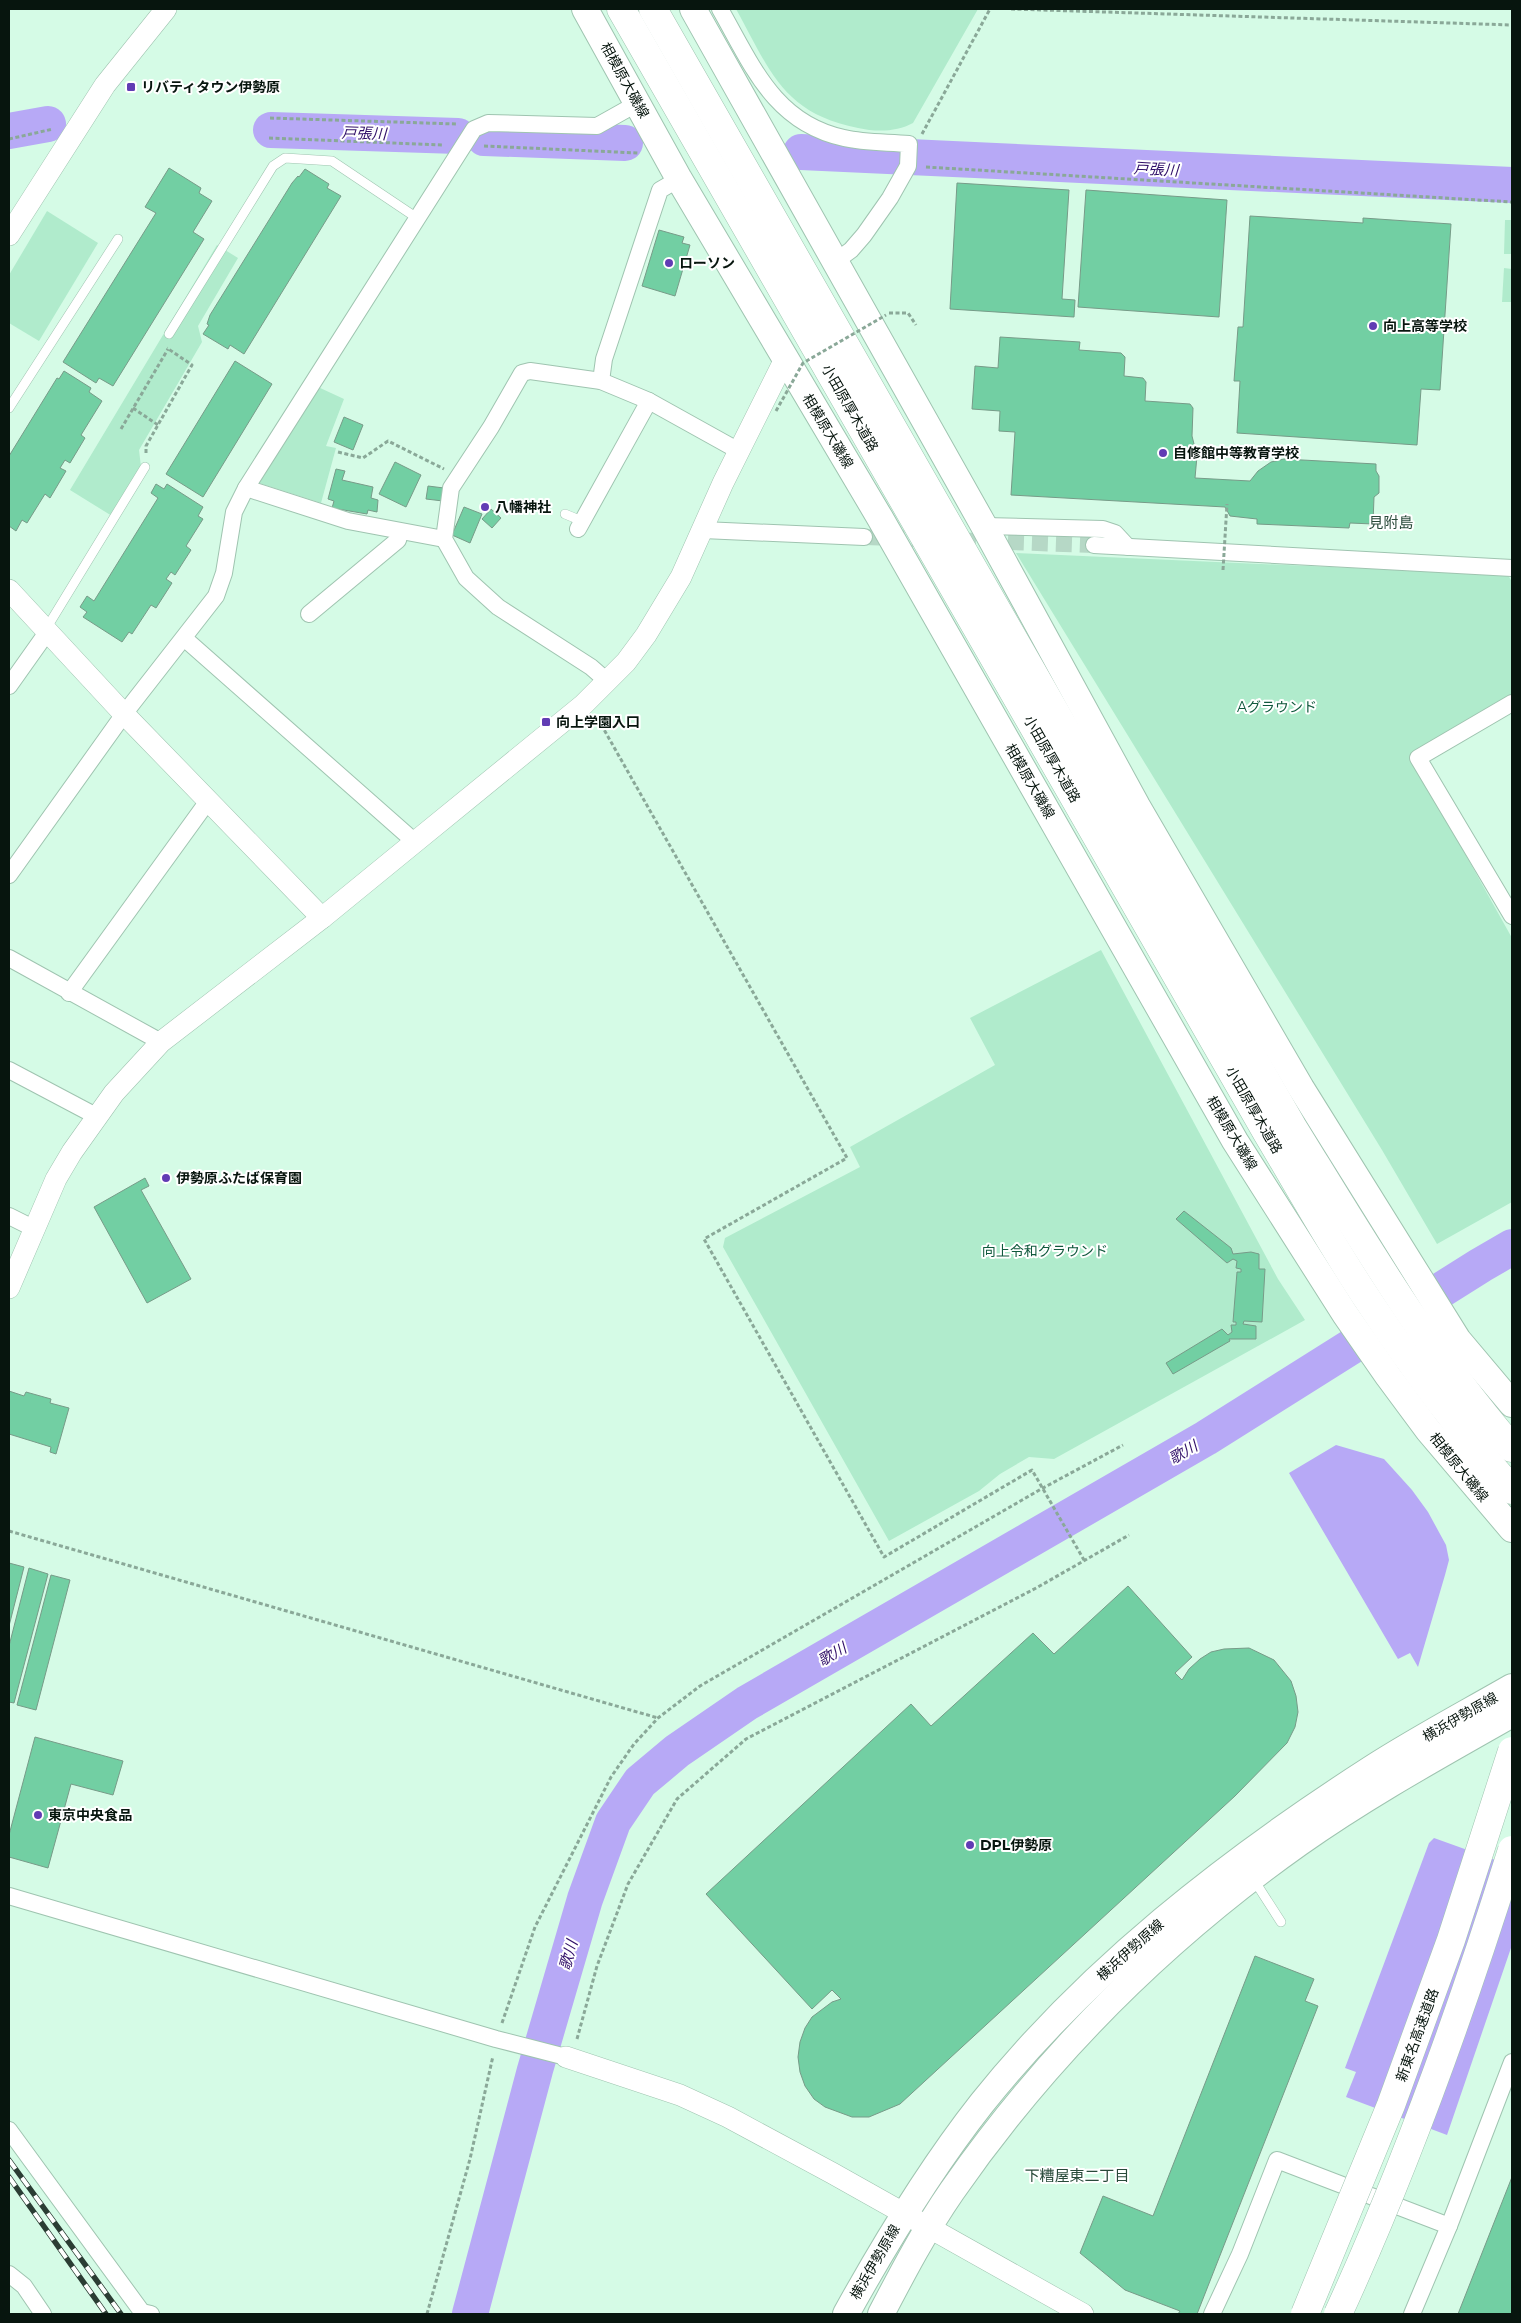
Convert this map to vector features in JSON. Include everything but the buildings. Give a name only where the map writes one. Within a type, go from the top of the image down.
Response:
[{"type":"highway","name":"小田原厚木道路","points":[[621,9],[1258,1116],[1357,1308],[1435,1351],[1492,1468],[1512,1490]]},
{"type":"highway","name":"小田原厚木道路","points":[[653,9],[1282,1109],[1393,1289],[1435,1351],[1512,1448]]},
{"type":"highway","name":"新東名高速道路","points":[[1305,2314],[1320,2283],[1392,2105],[1451,1940],[1512,1750]]},
{"type":"highway","points":[[1338,2314],[1420,2117],[1483,1943],[1512,1850]]},
{"type":"main road","name":"相模原大磯線","points":[[585,9],[679,179],[880,518],[1235,1141],[1357,1308],[1388,1376],[1434,1437],[1512,1529]]},
{"type":"main road","points":[[693,9],[984,526],[1142,815],[1301,1088],[1419,1279],[1435,1351],[1512,1404]]},
{"type":"main road","name":"横浜伊勢原線","points":[[846,2314],[903,2213],[960,2132],[1034,2042],[1099,1979],[1193,1894],[1372,1769],[1512,1687]]},
{"type":"main road","name":"横浜伊勢原線","points":[[881,2314],[929,2228],[963,2177],[1014,2111],[1079,2034],[1114,1997],[1208,1913],[1299,1842],[1381,1790],[1512,1714]]},
{"type":"street","points":[[9,235],[105,85],[166,9]]},
{"type":"street","points":[[720,9],[766,90],[789,113],[813,129],[909,155],[864,235],[851,250],[836,261]]},
{"type":"street","points":[[9,875],[124,714],[216,596],[224,573],[234,512],[246,488],[462,145],[479,125],[488,123],[597,126],[638,103]]},
{"type":"street","points":[[602,381],[604,359],[660,190],[679,179]]},
{"type":"street","points":[[9,1288],[56,1179],[96,1116],[114,1093],[161,1042],[322,918],[415,842],[585,702],[626,662],[646,634],[681,577],[739,451],[785,359]]},
{"type":"street","points":[[607,681],[591,667],[498,607],[466,578],[444,539],[451,488],[458,476],[498,430],[522,373],[530,371],[602,381],[649,401],[739,451]]},
{"type":"street","points":[[580,525],[649,401]]},
{"type":"street","points":[[246,488],[348,521],[444,539]]},
{"type":"street","points":[[984,526],[1103,529],[1115,533],[1128,547]]},
{"type":"street","points":[[702,530],[864,537]]},
{"type":"street","points":[[309,614],[398,540],[400,532]]},
{"type":"street","points":[[1094,546],[1512,568]]},
{"type":"street","points":[[9,590],[124,714],[322,918]]},
{"type":"street","points":[[9,686],[47,630]]},
{"type":"street","points":[[184,638],[415,842]]},
{"type":"street","points":[[1512,703],[1418,758],[1512,916]]},
{"type":"street","points":[[69,993],[208,801]]},
{"type":"street","points":[[9,958],[69,993],[161,1042]]},
{"type":"street","points":[[9,1070],[96,1116]]},
{"type":"street","points":[[9,1216],[35,1229]]},
{"type":"street","points":[[9,1896],[500,2040],[570,2058],[680,2095],[728,2117],[1083,2314]]},
{"type":"street","points":[[1412,2314],[1449,2226],[1512,2062]]},
{"type":"street","points":[[9,2130],[142,2312],[151,2314]]},
{"type":"street","points":[[1212,2314],[1240,2254],[1277,2160],[1449,2226]]},
{"type":"street","points":[[9,2274],[24,2286],[43,2314]]},
{"type":"lane","points":[[169,334],[272,166],[285,158],[332,161],[416,218]]},
{"type":"lane","points":[[9,408],[118,239]]},
{"type":"lane","points":[[47,630],[144,467]]},
{"type":"lane","points":[[565,514],[580,525]]},
{"type":"lane","points":[[1252,1878],[1281,1922]]},
{"type":"path","points":[[990,9],[909,155],[1512,202]]},
{"type":"path","points":[[1011,9],[1512,25]]},
{"type":"path","points":[[270,118],[479,125]]},
{"type":"path","points":[[9,139],[58,127],[72,134]]},
{"type":"path","points":[[776,411],[803,363],[891,311],[908,313],[916,324]]},
{"type":"path","points":[[144,467],[146,446],[192,365],[162,345],[169,334]]},
{"type":"path","points":[[121,429],[168,349]]},
{"type":"path","points":[[133,408],[158,425]]},
{"type":"path","points":[[338,452],[363,458],[388,441],[458,476]]},
{"type":"path","points":[[1223,570],[1227,504]]},
{"type":"path","points":[[585,702],[596,714],[847,1158],[704,1239],[884,1557],[1032,1470],[1084,1560]]},
{"type":"path","points":[[427,2314],[470,2159],[500,2040],[535,1927],[610,1777],[634,1744],[658,1718],[700,1686],[1043,1488],[1123,1445]]},
{"type":"path","points":[[9,1531],[658,1718]]},
{"type":"path","points":[[570,2058],[597,1966],[628,1884],[677,1799],[746,1739],[1129,1535]]},
{"type":"green space","points":[[736,9],[978,9],[913,123],[893,130],[879,131],[832,121],[812,112],[795,100],[781,86],[770,70]]},
{"type":"green space","points":[[47,211],[98,243],[39,341],[9,323],[9,275]]},
{"type":"green space","points":[[1505,220],[1512,220],[1512,254],[1504,254]]},
{"type":"green space","points":[[217,245],[238,258],[198,326],[202,342],[139,450],[141,467],[112,516],[70,490]]},
{"type":"green space","points":[[1504,268],[1512,269],[1512,302],[1502,302]]},
{"type":"green space","points":[[318,387],[344,399],[326,446],[336,448],[321,503],[259,483]]},
{"type":"green space","name":"Aグラウンド","points":[[1016,553],[1508,575],[1512,582],[1512,698],[1410,755],[1512,938],[1512,1202],[1437,1244],[1382,1150]]},
{"type":"green space","name":"向上令和グラウンド","points":[[1101,950],[1278,1279],[1305,1320],[1054,1459],[1029,1457],[1000,1474],[979,1491],[889,1541],[723,1247],[725,1238],[860,1167],[850,1147],[995,1065],[970,1018]]},
{"type":"shaded area","points":[[1336,1445],[1384,1459],[1412,1490],[1428,1512],[1446,1545],[1449,1560],[1418,1667],[1410,1653],[1398,1659],[1289,1473]]},
{"type":"shaded area","points":[[1434,1838],[1512,1866],[1512,1945],[1447,2135],[1346,2097],[1356,2072],[1345,2068],[1429,1843]]},
{"type":"waterway","name":"戸張川","points":[[9,131],[48,124]]},
{"type":"waterway","name":"戸張川","points":[[271,130],[458,136]]},
{"type":"waterway","name":"戸張川","points":[[484,138],[625,143]]},
{"type":"waterway","name":"戸張川","points":[[801,152],[1512,185]]},
{"type":"waterway","name":"歌川","points":[[470,2314],[535,2070],[585,1899],[613,1822],[640,1782],[677,1751],[747,1703],[1206,1438],[1512,1247]]},
{"type":"tunnel","points":[[864,537],[1094,545]]},
{"type":"railway","points":[[9,2160],[121,2314]]},
{"type":"railway","points":[[9,2177],[106,2314]]},
{"type":"place","name":"リバティタウン伊勢原","points":[[131,87]]},
{"type":"place","name":"ローソン","points":[[669,263]]},
{"type":"place","name":"向上高等学校","points":[[1373,326]]},
{"type":"place","name":"自修館中等教育学校","points":[[1163,453]]},
{"type":"place","name":"八幡神社","points":[[485,507]]},
{"type":"place","name":"向上学園入口","points":[[546,722]]},
{"type":"place","name":"伊勢原ふたば保育園","points":[[166,1178]]},
{"type":"place","name":"東京中央食品","points":[[38,1815]]},
{"type":"place","name":"DPL伊勢原","points":[[970,1845]]},
{"type":"district","name":"見附島","points":[[1391,522]]},
{"type":"district","name":"下糟屋東二丁目","points":[[1077,2175]]}]
